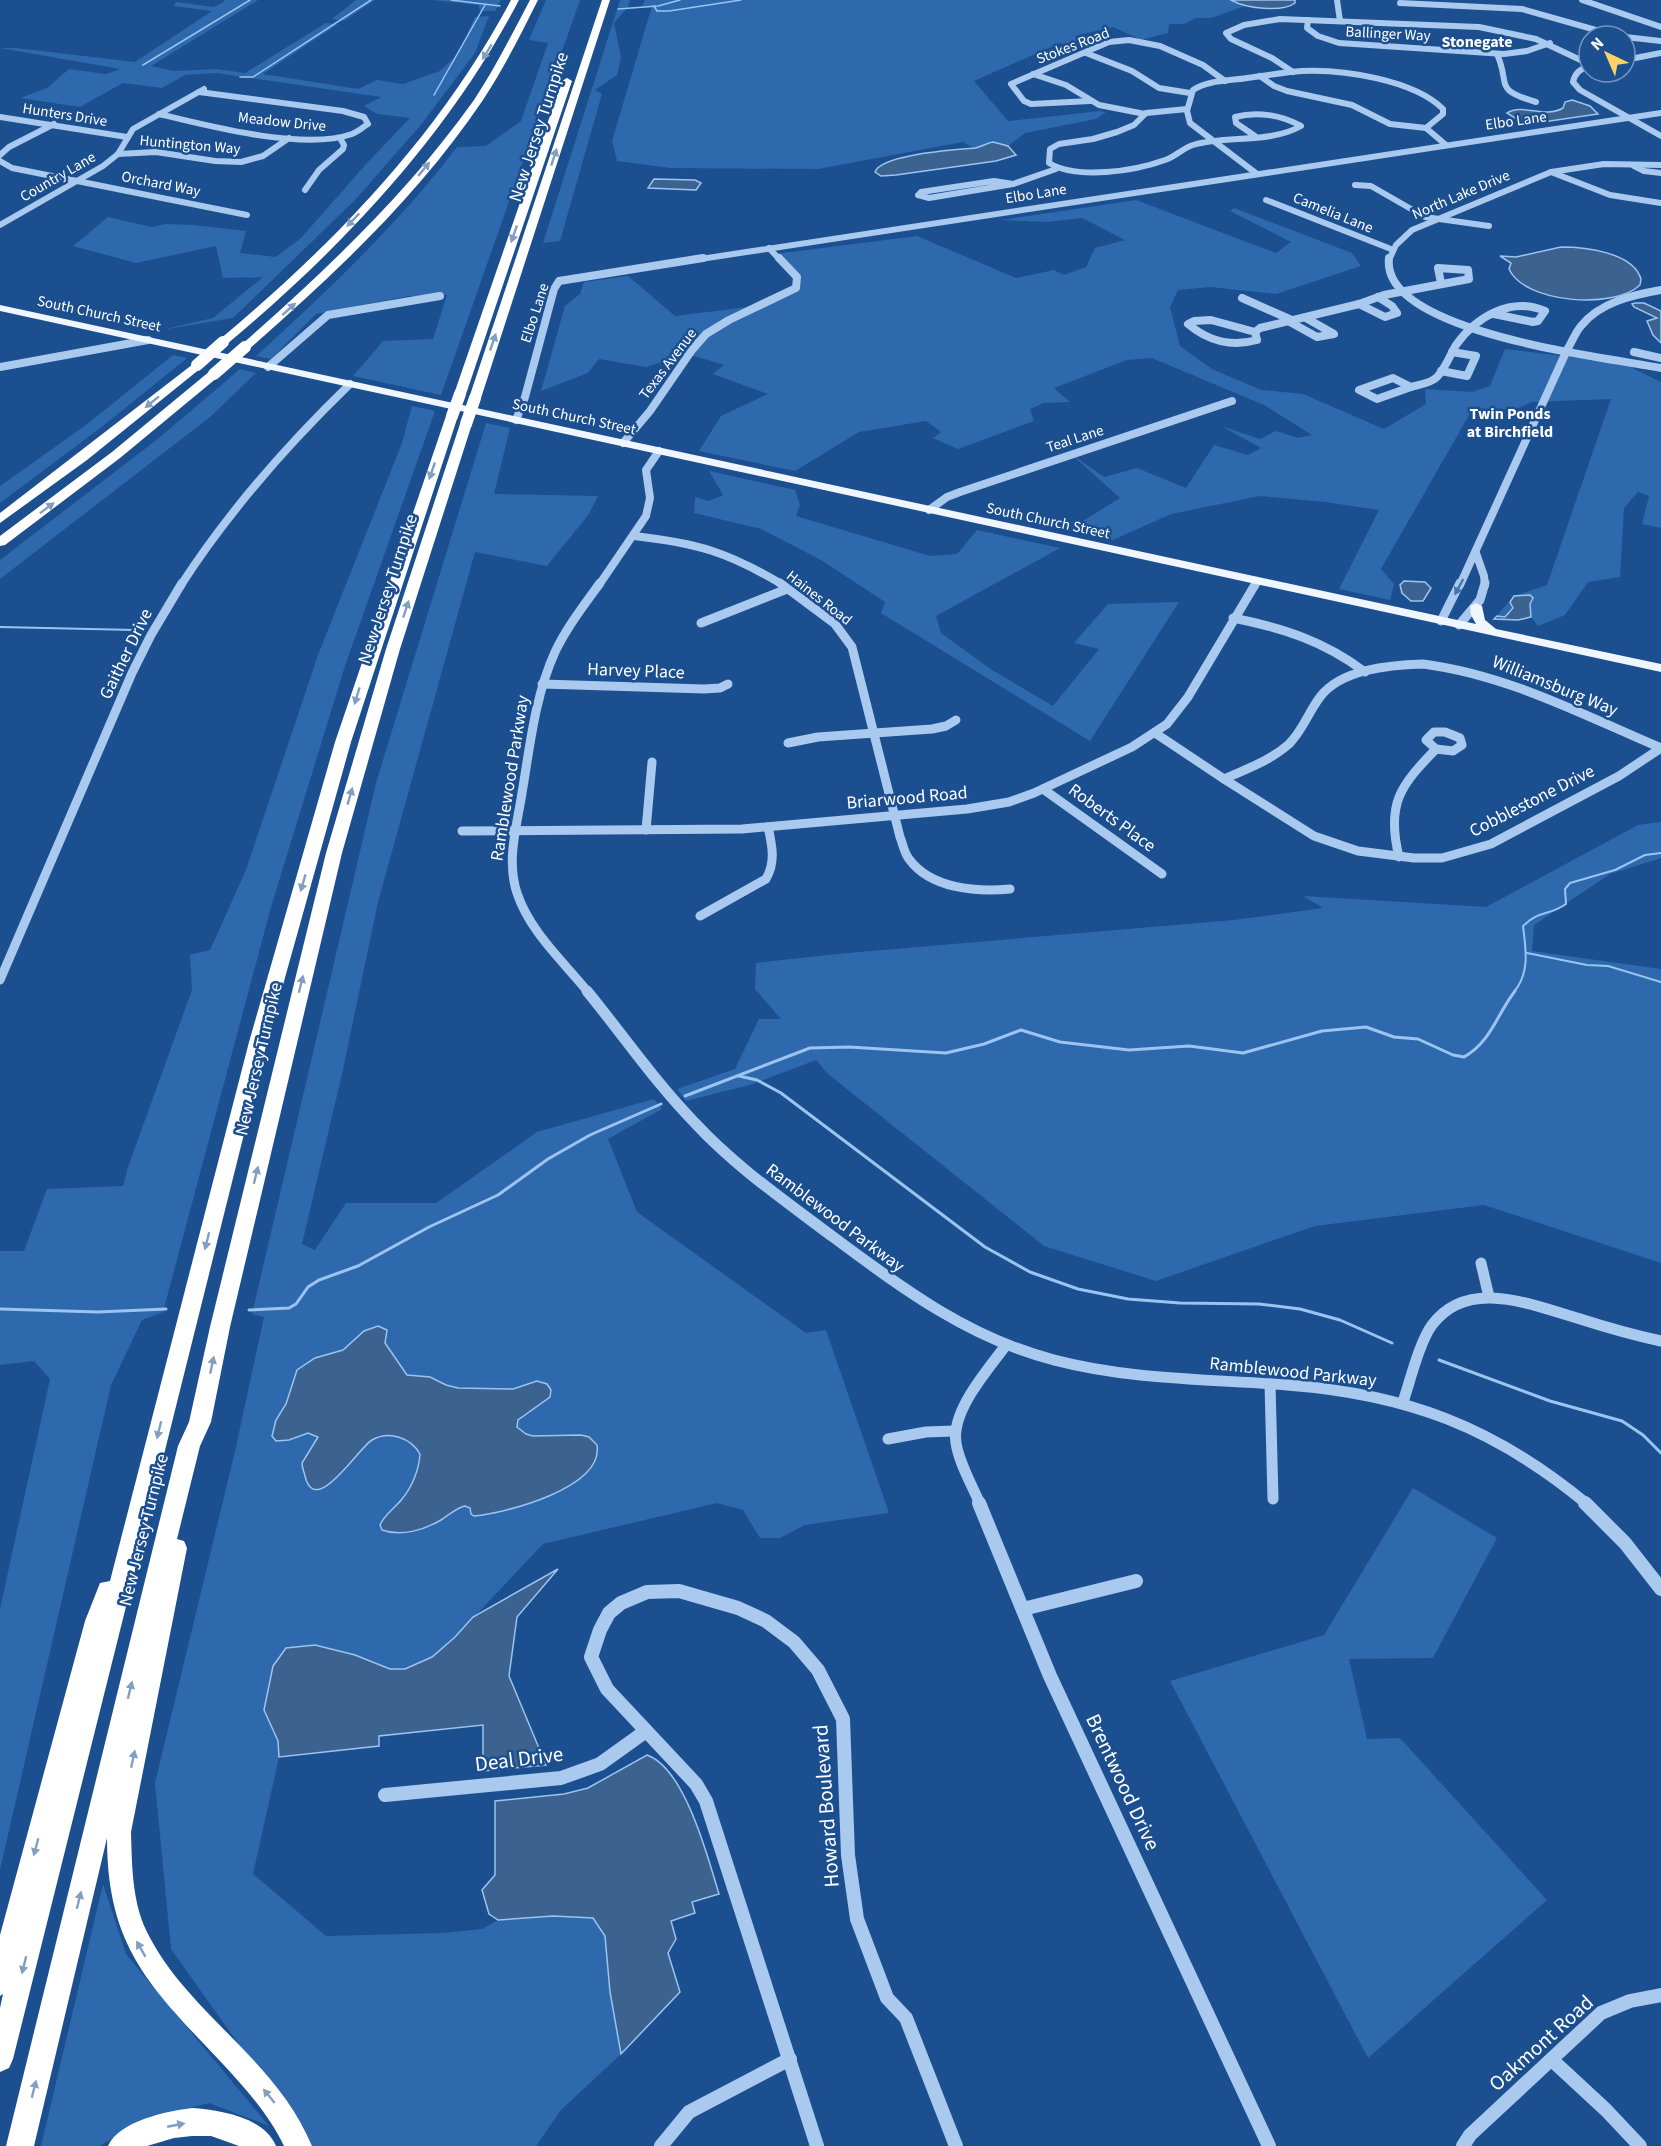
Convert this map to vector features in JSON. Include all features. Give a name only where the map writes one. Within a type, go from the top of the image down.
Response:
[{"type":"highway","points":[[0,519],[83,457],[197,365],[321,252],[409,159],[471,78],[515,0]]},
{"type":"highway","points":[[0,542],[116,455],[214,374],[339,261],[426,167],[488,85],[513,43],[534,0]]},
{"type":"highway","points":[[590,12],[594,0]]},
{"type":"highway","name":"New Jersey Turnpike","points":[[20,2146],[189,1446],[200,1422],[220,1327],[334,854],[393,649],[606,0]]},
{"type":"highway","name":"New Jersey Turnpike","points":[[0,2060],[258,1042],[316,835],[363,678],[571,68]]},
{"type":"highway","points":[[200,1422],[199,1443],[119,1832],[119,1877],[127,1919],[147,1958],[172,1991],[266,2092],[286,2121],[298,2146]]},
{"type":"highway","points":[[0,1983],[96,1622],[138,1510]]},
{"type":"highway","points":[[122,2146],[145,2133],[163,2127],[198,2122],[229,2126],[243,2132],[261,2146]]},
{"type":"main road","name":"South Church Street","points":[[0,308],[1661,668]]},
{"type":"main road","points":[[1476,606],[1476,615],[1480,623],[1495,633]]},
{"type":"street","points":[[1337,0],[1340,21]]},
{"type":"street","points":[[1582,0],[1661,27]]},
{"type":"street","points":[[1404,24],[1401,7],[1522,9],[1577,25]]},
{"type":"street","points":[[1293,72],[1272,58],[1231,39],[1226,33],[1235,27],[1259,21],[1308,20],[1485,27],[1550,43],[1577,58]]},
{"type":"street","name":"Ballinger Way","points":[[1308,20],[1307,28],[1312,33],[1339,43],[1497,54],[1518,53],[1550,43]]},
{"type":"street","points":[[1637,38],[1661,41]]},
{"type":"street","name":"Stokes Road","points":[[1090,101],[1028,103],[1011,84],[1112,41],[1146,42],[1199,63],[1225,81]]},
{"type":"street","points":[[1086,52],[1132,71],[1159,88],[1190,93],[1201,86],[1225,81],[1293,72],[1331,71],[1401,82],[1420,92],[1443,109],[1442,116],[1426,128]]},
{"type":"street","points":[[1497,54],[1501,62],[1502,79],[1506,88],[1513,94],[1536,102]]},
{"type":"street","points":[[1637,58],[1660,54]]},
{"type":"street","points":[[1577,71],[1573,82],[1580,90],[1661,136]]},
{"type":"street","points":[[1034,74],[1063,83],[1090,101],[1103,106],[1145,114],[1157,110],[1187,109]]},
{"type":"street","points":[[1260,76],[1274,86],[1287,91],[1352,105],[1390,124],[1426,128],[1446,145]]},
{"type":"street","name":"Country Lane","points":[[1,224],[103,166],[118,154],[133,129],[210,85]]},
{"type":"street","name":"Meadow Drive","points":[[159,114],[289,138],[317,140],[340,138],[364,129],[368,124],[367,120],[355,114],[337,110],[199,92]]},
{"type":"street","points":[[1190,93],[1187,109],[1190,123],[1257,174]]},
{"type":"street","name":"Elbo Lane","points":[[516,420],[525,397],[554,290],[559,281],[1661,113]]},
{"type":"street","points":[[1056,169],[1048,160],[1052,147],[1118,132],[1137,123],[1145,114]]},
{"type":"street","points":[[1015,184],[994,181],[921,192],[918,195],[929,198],[1015,184],[1039,173],[1056,169],[1088,173],[1157,162],[1171,158],[1187,147],[1294,131],[1301,126],[1257,115],[1246,114],[1235,117],[1236,123],[1255,136]]},
{"type":"street","name":"Hunters Drive","points":[[0,117],[127,137]]},
{"type":"street","points":[[0,155],[6,149],[55,124]]},
{"type":"street","name":"Huntington Way","points":[[118,154],[156,152],[241,162],[263,156],[289,138]]},
{"type":"street","points":[[305,190],[317,172],[343,149],[344,145],[340,138]]},
{"type":"street","name":"Orchard Way","points":[[0,161],[12,168],[76,182],[247,215]]},
{"type":"street","points":[[1632,163],[1640,169],[1661,173]]},
{"type":"street","name":"North Lake Drive","points":[[1391,249],[1412,230],[1551,172],[1592,165],[1632,163],[1661,165]]},
{"type":"street","points":[[1551,172],[1610,195],[1661,203]]},
{"type":"street","points":[[1355,185],[1371,186],[1422,215],[1489,226]]},
{"type":"street","name":"Camelia Lane","points":[[1266,200],[1391,249]]},
{"type":"street","name":"Texas Avenue","points":[[623,443],[650,411],[692,350],[706,334],[729,320],[796,288],[797,277],[769,248]]},
{"type":"street","points":[[1391,249],[1388,269],[1403,292],[1425,308],[1470,329],[1499,338],[1661,368]]},
{"type":"street","points":[[1256,332],[1257,340],[1232,345],[1194,330],[1188,324],[1194,320],[1206,319],[1256,332],[1378,297],[1469,279],[1468,270],[1438,268],[1441,284]]},
{"type":"street","points":[[1441,621],[1476,554],[1567,350],[1581,326],[1596,313],[1623,300],[1661,290]]},
{"type":"street","points":[[1643,294],[1653,297],[1661,296]]},
{"type":"street","points":[[268,367],[328,315],[440,296]]},
{"type":"street","points":[[1359,304],[1385,317],[1397,313],[1392,306],[1378,297]]},
{"type":"street","points":[[1242,298],[1292,322],[1316,337],[1331,337],[1334,334],[1306,318]]},
{"type":"street","points":[[1411,387],[1393,378],[1359,390],[1377,399],[1436,379],[1452,352],[1470,329],[1494,314],[1514,304],[1545,311],[1538,321],[1533,322],[1494,314]]},
{"type":"street","points":[[0,368],[148,340]]},
{"type":"street","points":[[1441,371],[1467,376],[1476,356],[1452,352]]},
{"type":"street","points":[[1634,352],[1661,358]]},
{"type":"street","name":"Gaither Drive","points":[[0,980],[136,666],[158,624],[200,556],[251,491],[303,429],[350,384]]},
{"type":"street","name":"Teal Lane","points":[[929,510],[953,494],[1232,401]]},
{"type":"street","name":"Ramblewood Parkway","points":[[659,451],[646,470],[650,496],[648,511],[634,536],[566,632],[542,684],[512,852],[513,878],[521,903],[528,915],[635,1053],[705,1134],[751,1175],[911,1296],[974,1332],[1006,1345],[1046,1358],[1097,1369],[1169,1377],[1338,1389],[1403,1402],[1472,1428],[1547,1470],[1570,1488],[1630,1547],[1661,1589]]},
{"type":"street","name":"Haines Road","points":[[634,536],[710,548],[755,567],[834,623],[851,644],[864,681],[895,816],[908,857],[927,874],[964,887],[1010,888]]},
{"type":"street","points":[[1459,625],[1476,606],[1486,587],[1486,572],[1476,554]]},
{"type":"street","name":"Briarwood Road","points":[[462,831],[768,827],[996,806],[1043,789],[1155,733],[1174,717],[1257,581]]},
{"type":"street","points":[[701,623],[787,589]]},
{"type":"street","points":[[1233,618],[1276,627],[1316,640],[1339,652],[1365,672]]},
{"type":"street","name":"Williamsburg Way","points":[[1223,779],[1279,751],[1296,736],[1324,693],[1338,684],[1365,672],[1413,665],[1478,672],[1528,690],[1661,748]]},
{"type":"street","name":"Harvey Place","points":[[542,684],[704,689],[720,688],[728,684]]},
{"type":"street","points":[[788,743],[819,736],[939,728],[956,720]]},
{"type":"street","name":"Cobblestone Drive","points":[[1155,733],[1314,836],[1350,849],[1399,857],[1443,858],[1491,844],[1619,776],[1661,748]]},
{"type":"street","points":[[1399,857],[1395,844],[1393,812],[1396,798],[1402,784],[1436,749]]},
{"type":"street","points":[[646,830],[652,762]]},
{"type":"street","name":"Roberts Place","points":[[1043,789],[1162,874]]},
{"type":"street","points":[[700,916],[729,899],[750,891],[766,879],[773,864],[768,827]]},
{"type":"street","points":[[1481,1263],[1489,1297]]},
{"type":"street","points":[[1403,1402],[1428,1330],[1434,1321],[1451,1306],[1475,1298],[1489,1297],[1516,1301],[1661,1341]]},
{"type":"street","points":[[888,1439],[926,1432],[954,1431],[966,1403],[1006,1345]]},
{"type":"street","points":[[1270,1384],[1273,1499]]},
{"type":"street","name":"Brentwood Drive","points":[[954,1431],[956,1446],[1055,1687],[1269,2146]]},
{"type":"street","points":[[1023,1609],[1136,1581]]},
{"type":"street","name":"Howard Boulevard","points":[[817,2146],[706,1801],[696,1784],[607,1689],[591,1657],[609,1613],[621,1603],[647,1592],[679,1592],[744,1611],[766,1621],[794,1642],[818,1670],[843,1719],[849,1855],[857,1919],[887,1998],[906,2018],[956,2146]]},
{"type":"street","name":"Deal Drive","points":[[385,1795],[561,1778],[600,1764],[646,1731]]},
{"type":"street","name":"Oakmont Road","points":[[1463,2146],[1470,2135],[1601,2013],[1635,1999],[1661,1995]]},
{"type":"street","points":[[661,2146],[689,2112],[790,2060]]},
{"type":"street","points":[[1552,2060],[1606,2110],[1640,2146]]},
{"type":"shaded area","points":[[223,0],[258,0],[151,66],[174,71],[216,69],[245,73],[326,23],[338,24],[263,74],[358,89],[377,80],[403,84],[440,71],[458,54],[475,17],[489,16],[475,53],[420,126],[355,200],[233,318],[161,330],[213,318],[263,277],[223,278],[216,246],[136,263],[73,246],[108,217],[152,227],[165,224],[194,225],[246,231],[240,253],[276,257],[301,238],[410,118],[377,114],[364,106],[381,97],[216,73],[185,75],[162,88],[123,83],[80,107],[20,98],[47,88],[69,69],[106,74],[120,69],[0,48],[135,62],[212,11],[174,6],[176,2],[214,7],[225,1]]},
{"type":"shaded area","points":[[356,0],[375,0],[344,21],[332,19]]},
{"type":"shaded area","points":[[433,0],[501,0],[495,11],[480,11],[478,5]]},
{"type":"shaded area","points":[[546,0],[580,0],[441,395],[353,376],[383,341],[433,339],[447,295],[409,296],[316,314],[271,359],[256,356],[387,229],[457,147],[486,146],[521,121],[548,43],[529,40]]},
{"type":"shaded area","points":[[620,0],[630,0],[628,7],[614,23],[621,57],[617,75],[595,90],[602,94],[560,241],[543,243]]},
{"type":"shaded area","points":[[645,0],[1236,0],[1245,6],[1211,18],[1196,18],[1184,24],[1169,24],[1168,33],[1141,40],[1113,27],[1075,36],[1099,46],[1089,51],[1060,43],[974,81],[1008,121],[1106,112],[1096,119],[1025,133],[1008,146],[1016,154],[1007,159],[879,176],[877,168],[911,156],[973,148],[963,142],[818,169],[670,168],[617,161],[612,141],[652,6],[642,6]]},
{"type":"shaded area","points":[[1231,0],[1295,0],[1295,3],[1273,9],[1245,5]]},
{"type":"shaded area","points":[[1572,100],[1590,106],[1598,114],[1529,124],[1507,113],[1513,110],[1556,111],[1563,108],[1565,102]]},
{"type":"shaded area","points":[[993,142],[1008,146],[1016,155],[996,161],[896,175],[881,176],[875,172],[880,166],[904,157],[975,148]]},
{"type":"shaded area","points":[[654,179],[695,180],[701,183],[696,190],[648,188]]},
{"type":"shaded area","points":[[1136,200],[1276,253],[1291,242],[1230,211],[1234,208],[1352,253],[1361,266],[1276,294],[1210,287],[1178,290],[1170,307],[1180,346],[1212,369],[1261,390],[1303,394],[1384,429],[1426,404],[1425,389],[1472,392],[1490,386],[1505,349],[1622,363],[1661,382],[1661,528],[1642,524],[1649,496],[1638,492],[1624,508],[1620,577],[1588,582],[1565,615],[1538,626],[1531,617],[1494,619],[1514,596],[1547,585],[1611,399],[1532,402],[1516,409],[1472,410],[1381,569],[1394,584],[1390,600],[1339,589],[1379,510],[1260,496],[1171,514],[1113,540],[1068,530],[1120,498],[1071,454],[1104,477],[1137,468],[1186,488],[1214,445],[1248,455],[1261,448],[1221,426],[1260,439],[1276,431],[1298,438],[1312,435],[1264,405],[1152,358],[1127,360],[1054,388],[1070,402],[1044,403],[1030,409],[1034,421],[958,449],[933,438],[941,432],[926,421],[859,432],[795,471],[699,451],[721,416],[768,394],[713,374],[724,365],[688,354],[646,367],[599,359],[588,373],[541,391],[565,306],[580,294],[584,282],[628,276],[675,316],[756,306],[800,282],[775,254],[917,236],[1016,278],[1054,270],[1064,275],[1086,267],[1095,248],[1125,240],[1082,218],[1048,222],[1001,220]]},
{"type":"shaded area","points":[[1561,247],[1594,250],[1618,257],[1636,270],[1641,279],[1640,285],[1628,293],[1611,298],[1591,300],[1550,296],[1518,280],[1509,269],[1511,263],[1500,256],[1516,257]]},
{"type":"shaded area","points":[[1644,303],[1661,311],[1661,343],[1653,335],[1647,321],[1657,318],[1634,307],[1632,304]]},
{"type":"shaded area","points":[[173,355],[187,358],[103,426],[0,503],[0,486],[86,425]]},
{"type":"shaded area","points":[[240,369],[256,373],[210,417],[0,579],[0,560],[159,438]]},
{"type":"shaded area","points":[[412,406],[435,411],[345,666],[271,907],[163,1312],[142,1320],[111,1385],[0,1870],[0,1609],[50,1379],[34,1361],[0,1365],[0,1251],[24,1251],[47,1189],[123,1186],[192,990],[190,955],[210,950],[246,870],[318,655],[402,443]]},
{"type":"shaded area","points":[[486,423],[510,428],[494,494],[598,496],[589,514],[547,566],[475,552],[378,902],[342,1074],[302,1244],[315,1250],[346,1203],[436,1203],[537,1132],[654,1099],[662,1109],[608,1139],[637,1212],[806,1333],[826,1330],[889,1513],[805,1525],[780,1538],[760,1538],[743,1510],[717,1503],[543,1544],[455,1637],[432,1657],[405,1669],[390,1669],[355,1655],[272,1730],[278,1741],[279,1757],[253,1874],[326,1936],[443,1933],[482,1929],[498,1920],[554,1916],[593,1918],[605,1936],[610,1992],[621,2054],[561,2110],[536,2146],[311,2146],[171,1949],[155,1783],[235,1451],[264,1317],[252,1314],[376,783]]},
{"type":"shaded area","points":[[709,471],[795,490],[800,505],[796,516],[930,556],[957,554],[977,530],[1060,548],[936,616],[941,633],[992,670],[1053,706],[1099,649],[1074,643],[1108,604],[1179,602],[1090,741],[881,613],[885,602],[821,560],[761,529],[694,513],[695,497],[709,501],[723,495]]},
{"type":"shaded area","points":[[1404,581],[1425,582],[1431,588],[1423,601],[1411,601],[1402,593],[1400,585]]},
{"type":"shaded area","points":[[1530,595],[1533,598],[1530,604],[1531,617],[1518,620],[1494,619],[1497,616],[1505,617],[1513,608],[1510,602],[1514,596]]},
{"type":"shaded area","points":[[1661,822],[1661,858],[1610,874],[1534,925],[1532,951],[1661,969],[1661,1263],[1484,1205],[1315,1226],[1156,1281],[1044,1246],[828,1074],[816,1060],[753,1084],[686,1101],[677,1089],[735,1069],[759,1019],[781,1019],[755,989],[756,963],[1234,920],[1323,908],[1303,896],[1486,907],[1638,825]]},
{"type":"shaded area","points":[[378,1326],[387,1330],[385,1343],[407,1375],[430,1377],[458,1388],[513,1389],[537,1381],[547,1384],[551,1390],[550,1397],[518,1420],[517,1427],[533,1436],[581,1435],[589,1437],[597,1445],[595,1460],[585,1474],[570,1486],[550,1496],[508,1510],[474,1516],[470,1508],[465,1506],[427,1527],[405,1533],[382,1530],[380,1525],[406,1494],[417,1472],[420,1454],[416,1448],[399,1437],[385,1436],[372,1440],[327,1485],[318,1490],[310,1487],[302,1463],[318,1437],[308,1433],[289,1440],[276,1441],[272,1436],[276,1420],[286,1404],[297,1370],[315,1358],[343,1350],[364,1331]]},
{"type":"shaded area","points":[[1413,1488],[1497,1538],[1433,1658],[1349,1659],[1367,1739],[1400,1738],[1547,1900],[1368,2058],[1170,1681],[1324,1635]]},
{"type":"shaded area","points":[[558,1569],[517,1617],[509,1676],[546,1765],[483,1771],[483,1725],[379,1736],[379,1746],[279,1757],[278,1741],[264,1710],[273,1666],[286,1648],[315,1645],[355,1655],[390,1669],[405,1669],[432,1657],[473,1617]]},
{"type":"shaded area","points":[[647,1755],[661,1763],[684,1795],[719,1894],[692,1902],[695,1913],[671,1921],[676,1939],[668,1953],[680,1992],[621,2054],[610,1992],[605,1936],[593,1918],[553,1916],[498,1920],[489,1914],[482,1890],[495,1875],[495,1801],[564,1794],[588,1788]]},
{"type":"shaded area","points":[[103,1884],[126,1954],[269,2126],[209,2103],[148,2119],[99,2146],[41,2146]]},
{"type":"waterway","points":[[143,65],[250,0]]},
{"type":"waterway","points":[[240,77],[253,77],[371,0]]},
{"type":"waterway","points":[[451,0],[500,6]]},
{"type":"waterway","points":[[654,6],[680,0]]},
{"type":"waterway","points":[[654,6],[657,11],[669,11],[741,0]]},
{"type":"waterway","points":[[434,95],[485,5]]},
{"type":"waterway","points":[[618,9],[654,6]]},
{"type":"waterway","points":[[0,627],[135,630]]},
{"type":"waterway","points":[[1514,992],[1525,969],[1523,926],[1539,915],[1566,904],[1565,889],[1570,883],[1615,870],[1645,855],[1661,853]]},
{"type":"waterway","points":[[1527,953],[1587,965],[1608,966],[1661,982]]},
{"type":"waterway","points":[[685,1096],[810,1048],[849,1047],[946,1053],[984,1044],[1021,1030],[1060,1042],[1129,1050],[1189,1046],[1243,1053],[1322,1031],[1366,1027],[1394,1037],[1418,1039],[1453,1055],[1464,1057],[1481,1044],[1515,991]]},
{"type":"waterway","points":[[739,1076],[757,1080],[781,1093],[985,1247],[1030,1272],[1078,1289],[1128,1299],[1180,1303],[1259,1304],[1300,1309],[1340,1320],[1392,1343]]},
{"type":"waterway","points":[[249,1310],[289,1308],[296,1304],[308,1287],[319,1280],[358,1266],[429,1227],[498,1195],[548,1159],[590,1135],[661,1104]]},
{"type":"waterway","points":[[0,1309],[98,1312],[166,1309]]},
{"type":"waterway","points":[[1439,1360],[1550,1401],[1622,1421],[1643,1435],[1661,1453]]},
{"type":"district","name":"Stonegate","points":[[1477,42]]},
{"type":"district","name":"Twin Ponds at Birchfield","points":[[1510,423]]}]
